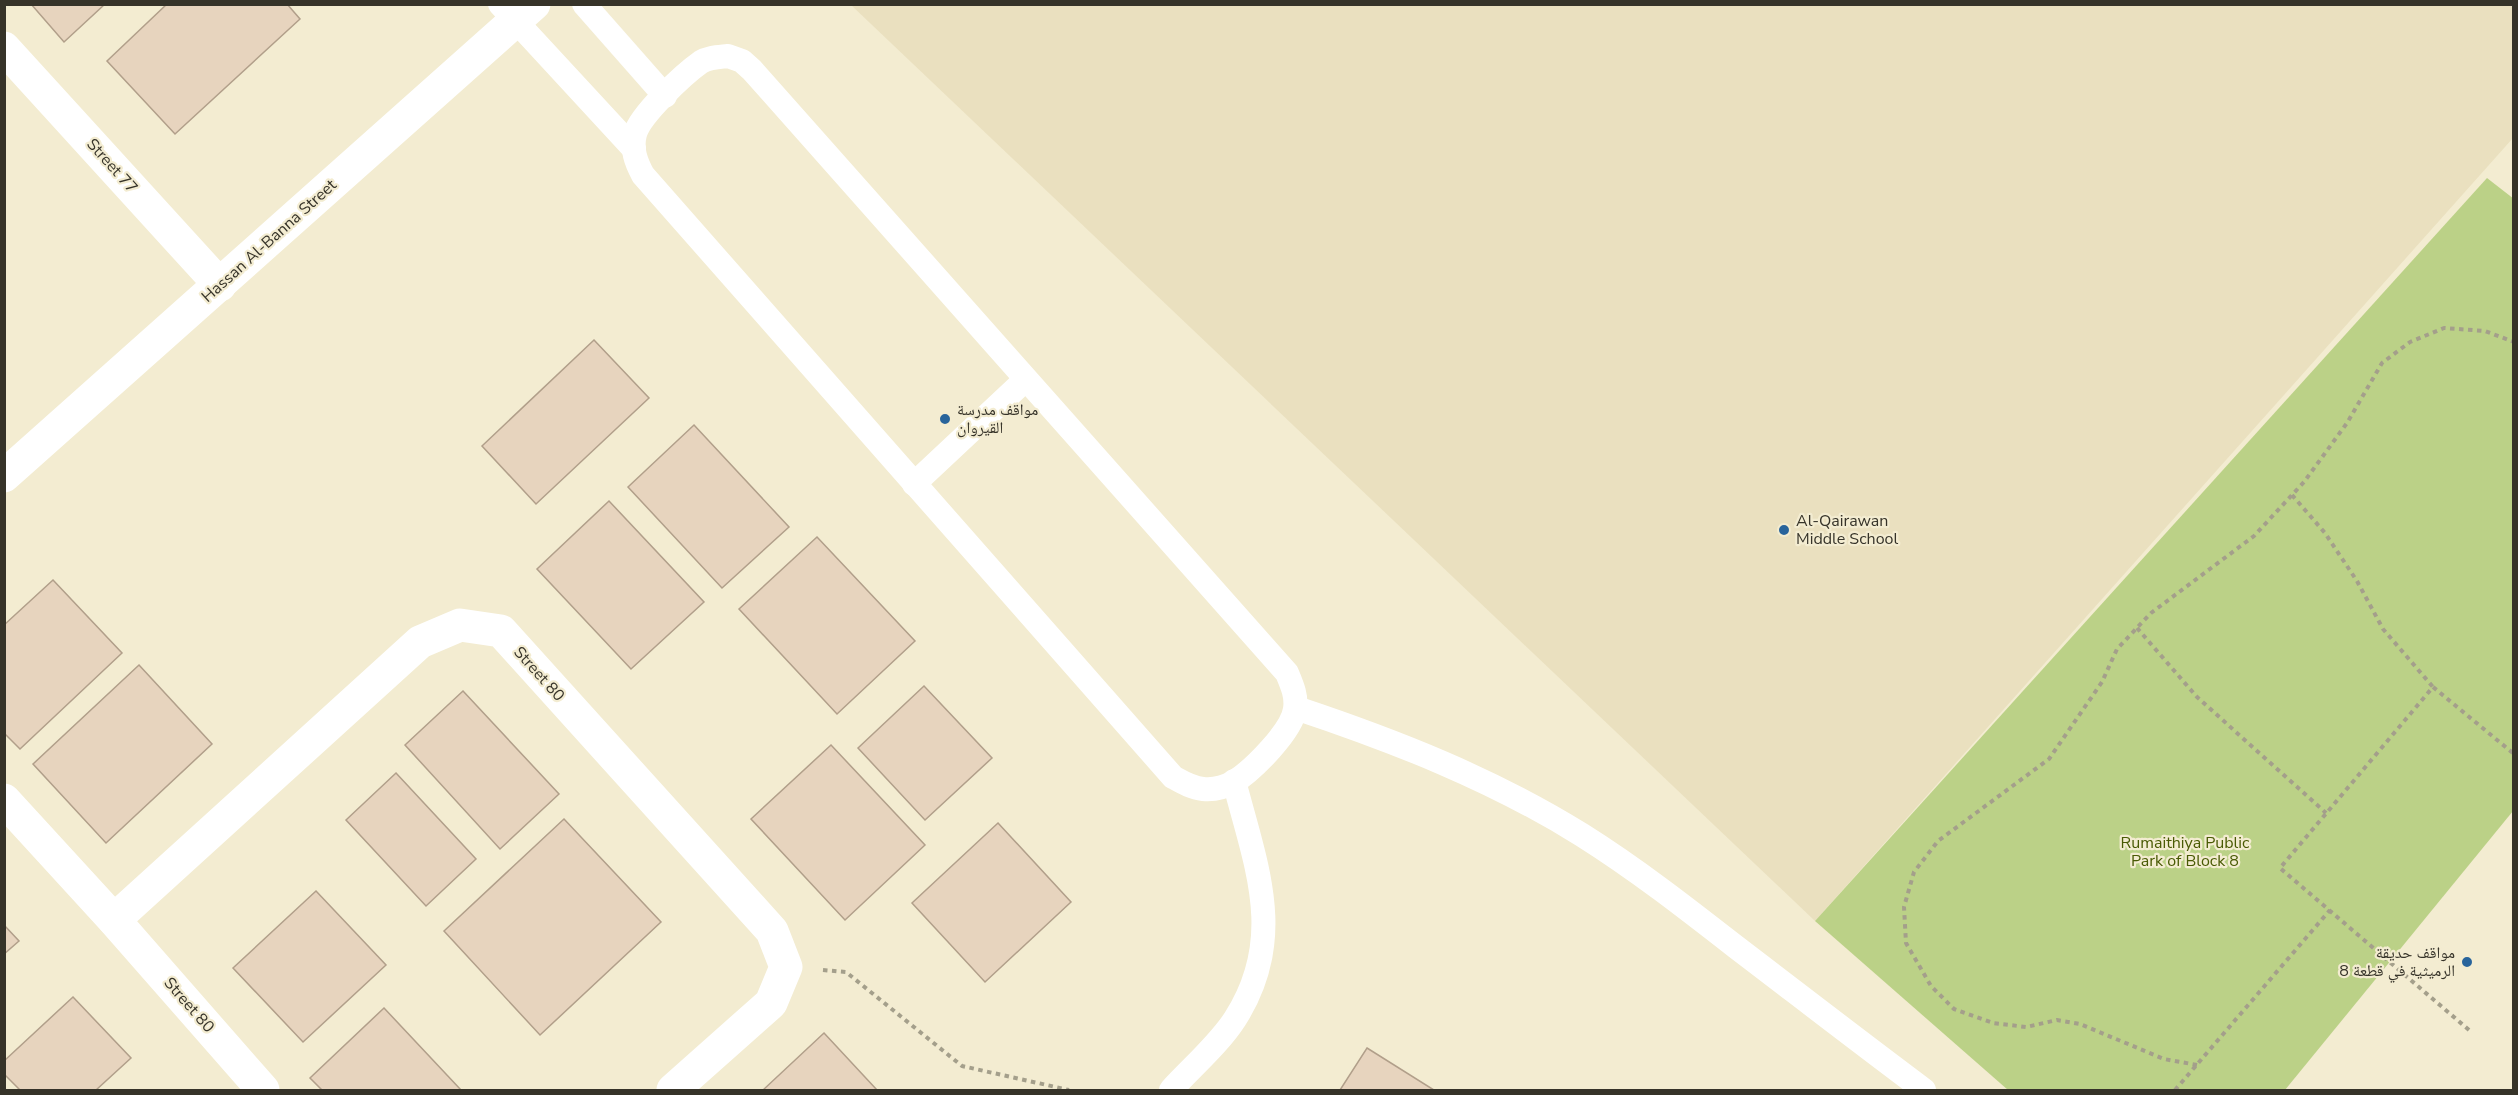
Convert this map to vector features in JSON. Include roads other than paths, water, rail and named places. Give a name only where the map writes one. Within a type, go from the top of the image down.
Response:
[{"type":"street","name":"Hassan Al-Banna Street","points":[[4,476],[220,285],[516,10]]},
{"type":"street","name":"Street 77","points":[[4,48],[220,285]]},
{"type":"street","name":"Street 80","points":[[114,920],[420,642],[460,625],[501,632],[772,931],[786,967],[771,1003],[673,1090]]},
{"type":"street","name":"Street 80","points":[[4,800],[114,920],[263,1090]]},
{"type":"lane","points":[[584,4],[665,96]]},
{"type":"lane","points":[[516,10],[634,149]]},
{"type":"lane","points":[[728,56],[742,61],[1287,673],[1295,690],[1296,708],[1292,723],[1282,738],[1234,781],[1220,788],[1203,789],[1187,785],[1173,777],[643,175],[634,149],[635,135],[640,122],[665,96],[702,62],[715,57],[728,56]]},
{"type":"lane","points":[[914,484],[1025,380]]},
{"type":"lane","points":[[1296,708],[1370,732],[1443,762],[1513,796],[1581,835],[1647,878],[1924,1090]]},
{"type":"lane","points":[[1171,1090],[1233,1021],[1249,994],[1260,964],[1265,932],[1264,905],[1234,781]]},
{"type":"place","name":"مواقف مدرسة القيروان","points":[[945,419]]},
{"type":"place","name":"Al-Qairawan Middle School","points":[[1784,530]]},
{"type":"place","name":"مواقف حديقة الرميثية في قطعة 8","points":[[2467,962]]},
{"type":"park label","name":"Rumaithiya Public Park of Block 8","points":[[2185,852]]}]
